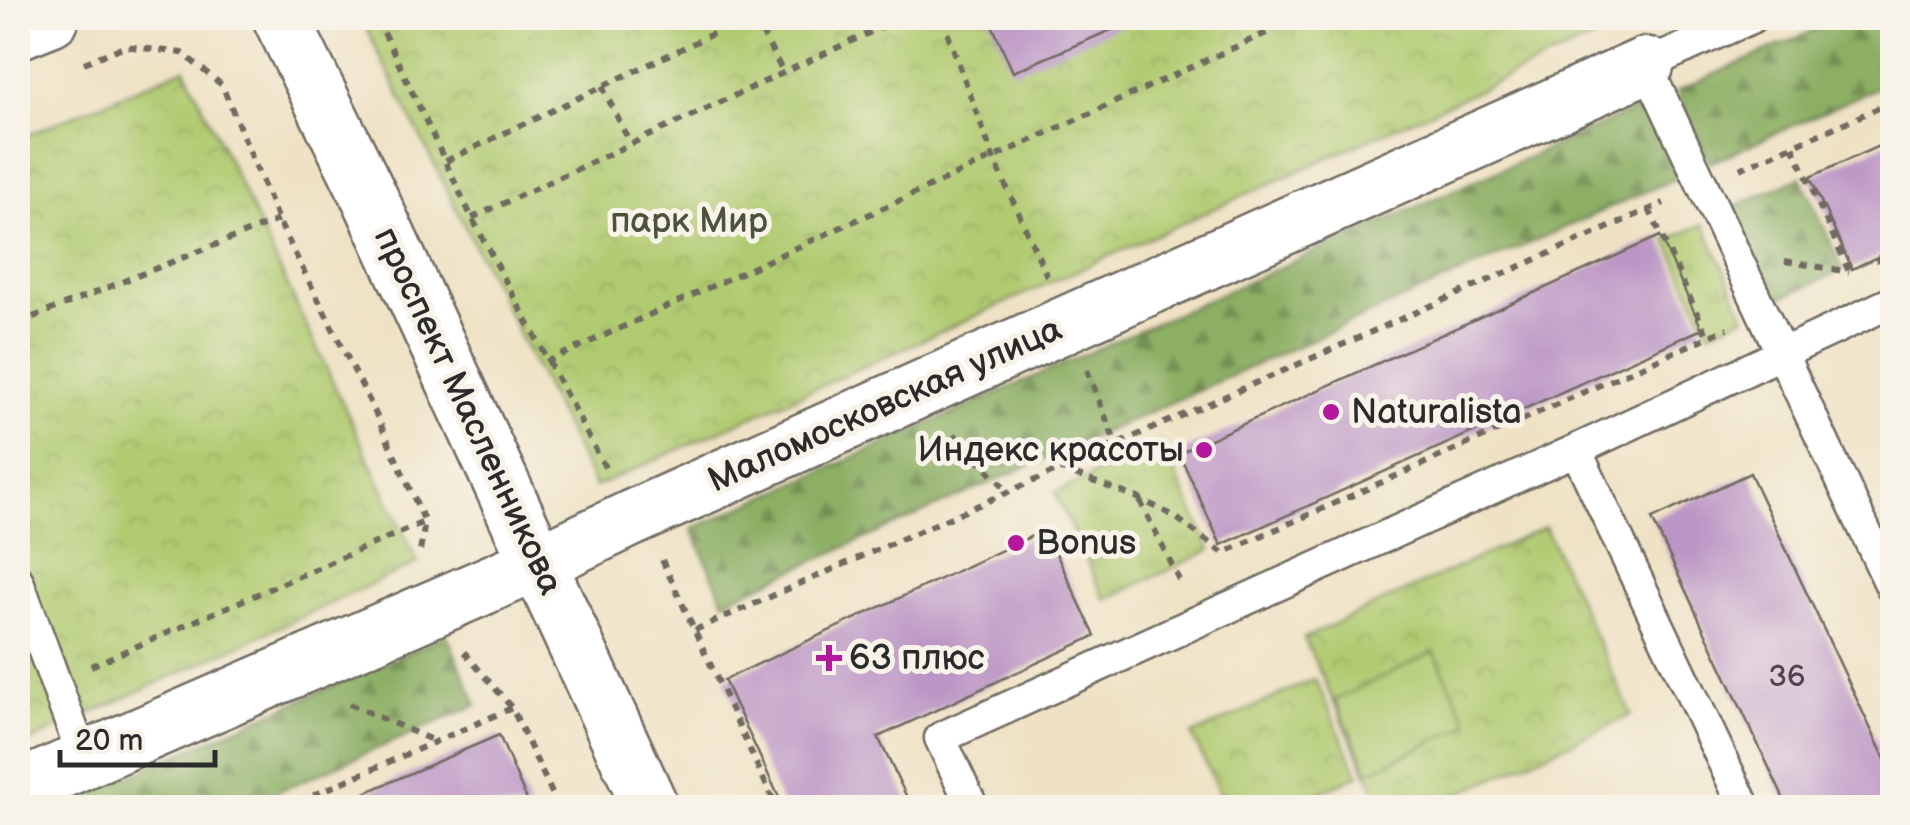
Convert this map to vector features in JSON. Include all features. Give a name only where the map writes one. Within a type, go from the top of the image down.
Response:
[{"type":"street","points":[[18,32],[51,18]]},
{"type":"street","name":"проспект Масленникова","points":[[281,18],[370,196],[651,808]]},
{"type":"street","name":"Маломосковская улица","points":[[18,790],[538,564],[1646,65]]},
{"type":"lane","name":"Маломосковская улица","points":[[1646,65],[1751,18]]},
{"type":"lane","points":[[1646,65],[1892,588]]},
{"type":"lane","points":[[973,808],[940,738],[1892,302]]},
{"type":"lane","points":[[1576,450],[1744,808]]},
{"type":"lane","points":[[18,581],[84,760]]},
{"type":"path","points":[[377,18],[472,218],[615,485]]},
{"type":"path","points":[[446,161],[746,18]]},
{"type":"path","points":[[754,18],[783,72]]},
{"type":"path","points":[[472,218],[901,18]]},
{"type":"path","points":[[942,18],[993,157],[1068,324],[1116,444]]},
{"type":"path","points":[[1270,18],[1274,28]]},
{"type":"path","points":[[546,362],[1299,18]]},
{"type":"path","points":[[72,68],[125,46],[182,53],[222,84],[278,220],[373,408],[425,522],[418,562]]},
{"type":"path","points":[[602,86],[630,144]]},
{"type":"path","points":[[696,630],[1892,102]]},
{"type":"path","points":[[1793,146],[1849,272]]},
{"type":"path","points":[[1649,210],[1708,336]]},
{"type":"path","points":[[18,323],[278,220]]},
{"type":"path","points":[[1734,252],[1849,272]]},
{"type":"path","points":[[1059,469],[1138,498],[1174,516],[1223,553],[1892,252]]},
{"type":"path","points":[[915,392],[1008,491]]},
{"type":"path","points":[[1138,498],[1198,621]]},
{"type":"path","points":[[55,682],[425,522]]},
{"type":"path","points":[[655,546],[776,808]]},
{"type":"path","points":[[454,640],[512,708],[559,808]]},
{"type":"path","points":[[280,674],[435,741]]},
{"type":"path","points":[[284,808],[512,708]]},
{"type":"green space","name":"парк Мир","points":[[361,18],[1639,18],[595,487]]},
{"type":"green space","points":[[1842,18],[1892,18],[1892,81],[1710,163],[1677,91]]},
{"type":"green space","points":[[185,68],[418,563],[18,747],[18,139]]},
{"type":"green space","points":[[1650,103],[1683,175],[724,601],[692,529]]},
{"type":"green space","points":[[1801,177],[1843,270],[1773,301],[1731,208]]},
{"type":"green space","points":[[1704,224],[1745,316],[1709,332],[1667,240]]},
{"type":"green space","points":[[1161,443],[1211,550],[1105,600],[1055,493]]},
{"type":"green space","points":[[1545,527],[1631,715],[1430,807],[1383,807],[1304,638]]},
{"type":"green space","points":[[447,635],[477,705],[242,807],[59,807]]},
{"type":"green space","points":[[1434,652],[1469,724],[1369,772],[1335,700]]},
{"type":"green space","points":[[1315,679],[1359,775],[1287,807],[1226,807],[1192,735]]},
{"type":"building","points":[[989,18],[1139,18],[1013,72]]},
{"type":"building","points":[[1892,140],[1892,250],[1852,269],[1810,177]]},
{"type":"building","points":[[1660,236],[1702,329],[1221,545],[1179,453]]},
{"type":"building","points":[[1750,473],[1892,774],[1892,808],[1788,808],[1652,519]]},
{"type":"building","points":[[1045,530],[1095,636],[878,737],[912,808],[784,808],[724,680]]},
{"type":"building","points":[[499,735],[530,808],[330,808]]},
{"type":"place","name":"Naturalista","points":[[1331,412]]},
{"type":"place","name":"Индекс красоты","points":[[1204,450]]},
{"type":"place","name":"Bonus","points":[[1016,543]]},
{"type":"place","name":"63 плюс","points":[[829,658]]}]
